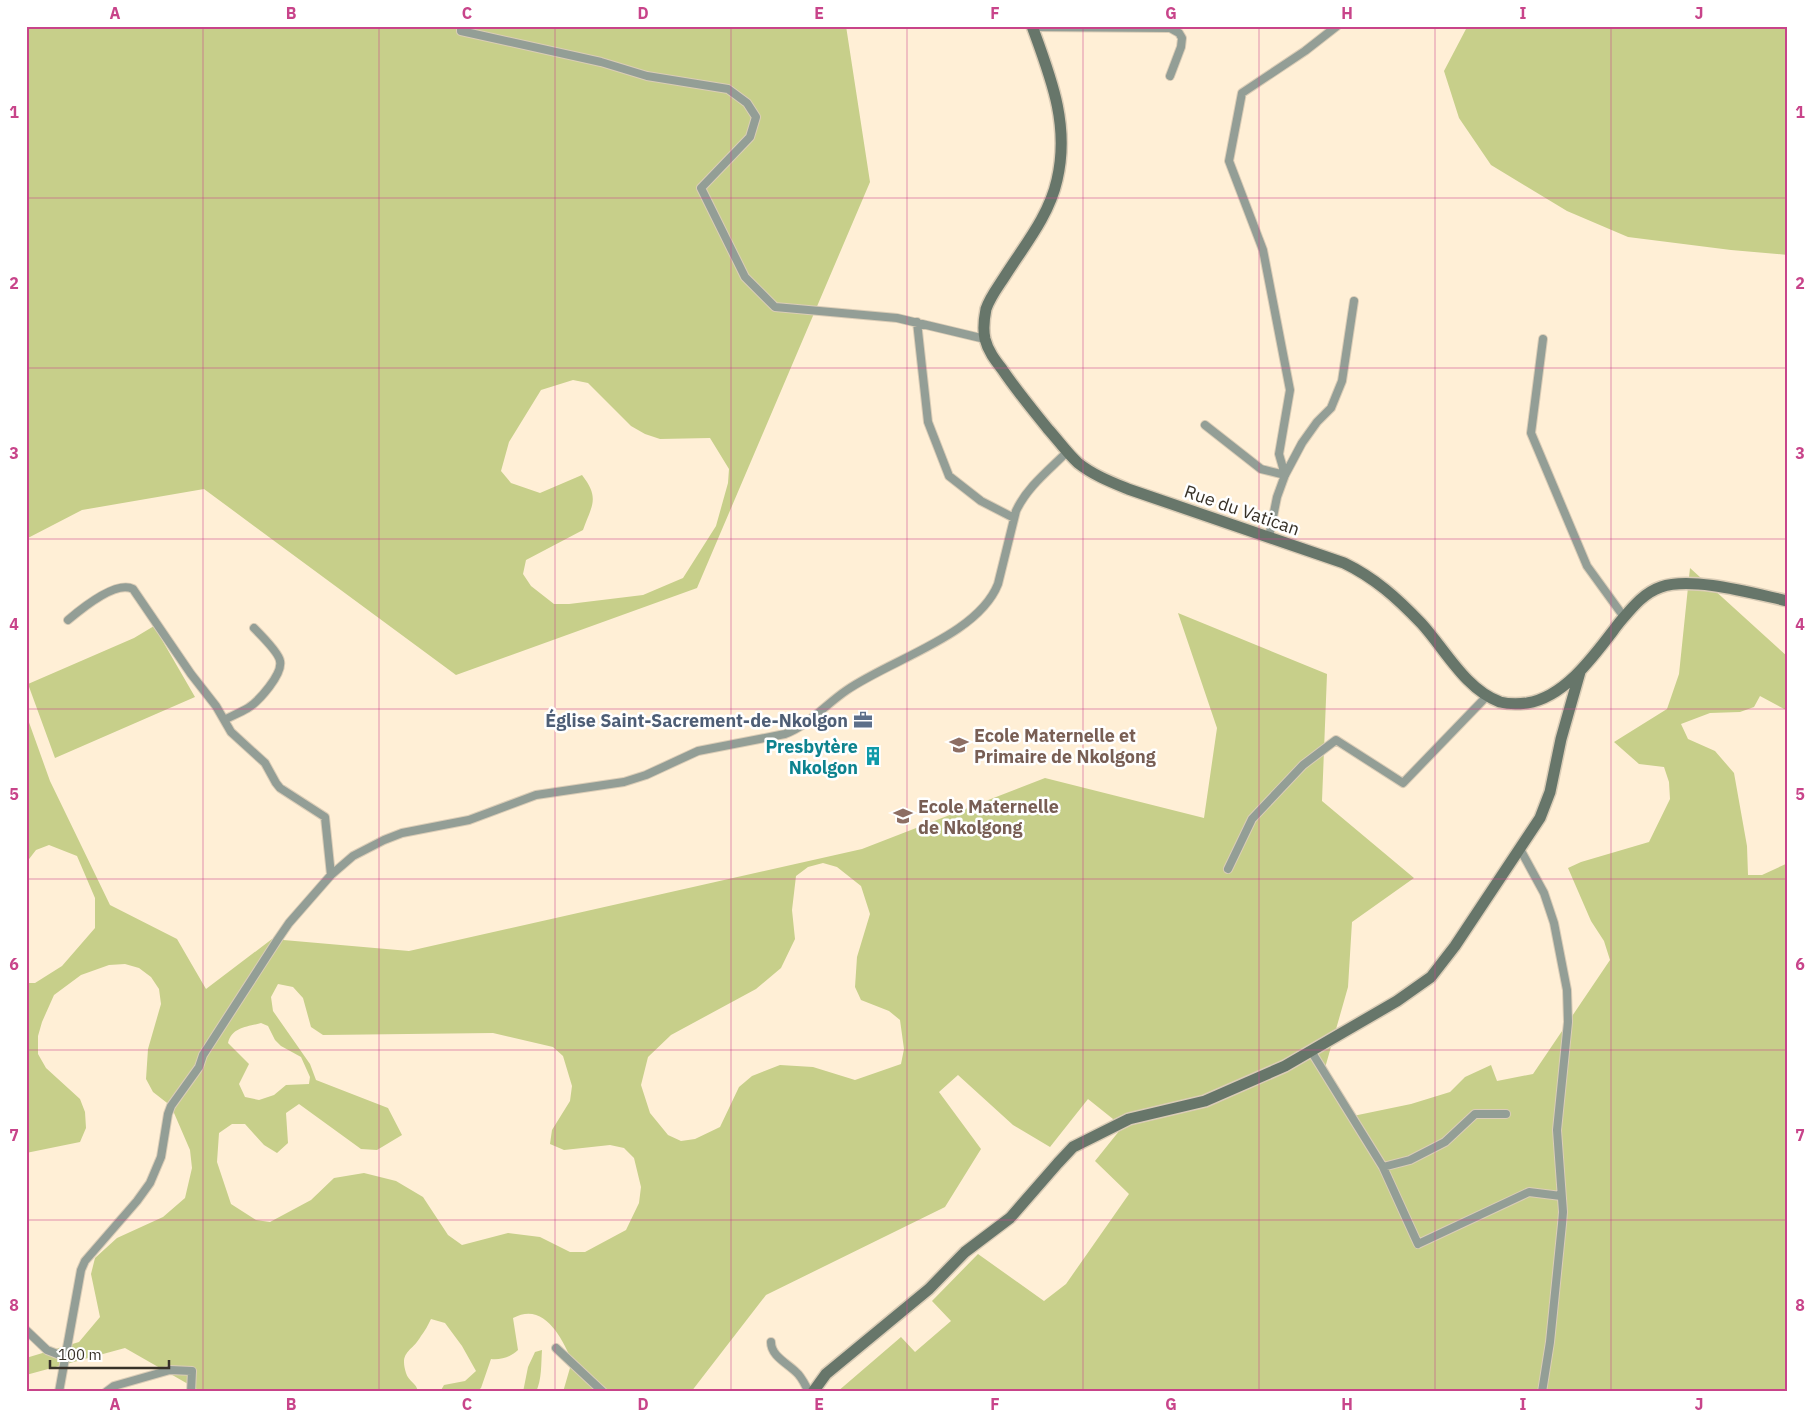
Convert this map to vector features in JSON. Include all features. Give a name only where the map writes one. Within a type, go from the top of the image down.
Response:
[{"type":"street","points":[[461,26],[461,31],[601,62],[647,76],[728,89],[747,103],[756,117],[750,137],[701,188],[745,276],[775,307],[898,318],[985,338]]},
{"type":"street","points":[[1285,475],[1279,454],[1290,390],[1263,250],[1229,161],[1242,93],[1305,51],[1337,26]]},
{"type":"street","points":[[1032,27],[1170,28],[1179,33],[1182,38],[1181,47],[1170,76]]},
{"type":"street","name":"Rue du Vatican","points":[[1032,27],[1054,88],[1059,110],[1062,140],[1057,180],[1052,197],[1042,217],[986,309],[984,323],[985,338],[990,351],[1018,394],[1067,452],[1078,462],[1102,478],[1128,489],[1344,563],[1366,574],[1382,586],[1422,624],[1473,685],[1487,696],[1503,703],[1521,704],[1535,702],[1549,695],[1580,672],[1624,616],[1646,594],[1660,587],[1678,583],[1724,588],[1788,601]]},
{"type":"street","points":[[1269,538],[1277,497],[1285,475],[1302,443],[1317,422],[1331,408],[1342,381],[1354,301]]},
{"type":"street","points":[[917,322],[928,422],[948,476],[981,502],[1014,518]]},
{"type":"street","points":[[1543,339],[1531,433],[1587,566],[1624,616]]},
{"type":"street","points":[[1205,425],[1261,469],[1285,475]]},
{"type":"street","points":[[59,1392],[84,1261],[137,1201],[150,1183],[162,1158],[168,1114],[171,1106],[199,1066],[203,1055],[289,923],[331,875],[358,853],[402,833],[469,820],[536,795],[624,782],[646,775],[698,751],[785,734],[803,725],[846,690],[964,626],[974,618],[994,594],[1014,518],[1021,500],[1027,491],[1067,452]]},
{"type":"street","points":[[68,620],[95,599],[122,586],[128,586],[133,589],[235,737],[266,763],[280,788],[325,817],[331,875]]},
{"type":"street","points":[[224,720],[254,703],[269,686],[280,669],[279,658],[254,628]]},
{"type":"street","points":[[771,1342],[771,1348],[802,1378],[811,1392],[826,1374],[929,1289],[965,1252],[1010,1218],[1073,1147],[1129,1119],[1205,1101],[1285,1066],[1397,1001],[1431,977],[1455,946],[1520,849],[1546,806],[1561,739],[1580,672]]},
{"type":"street","points":[[1228,869],[1252,819],[1303,765],[1336,740],[1403,783],[1487,696]]},
{"type":"street","points":[[1520,849],[1544,894],[1554,924],[1567,990],[1568,1022],[1556,1130],[1562,1224],[1550,1342],[1542,1392]]},
{"type":"street","points":[[1311,1051],[1384,1168],[1418,1244],[1529,1192],[1561,1196]]},
{"type":"street","points":[[1384,1168],[1410,1160],[1445,1142],[1475,1114],[1506,1114]]},
{"type":"street","points":[[26,1330],[47,1350],[65,1357]]},
{"type":"street","points":[[556,1348],[603,1392]]},
{"type":"street","points":[[106,1392],[114,1386],[170,1370],[192,1371],[191,1392]]},
{"type":"green space","points":[[26,26],[846,26],[870,182],[697,588],[456,675],[204,489],[82,510],[26,539]],"holes":[[[573,380],[588,383],[631,426],[645,434],[660,439],[710,438],[729,469],[728,483],[716,526],[683,578],[643,595],[569,604],[554,604],[531,586],[523,574],[526,560],[583,530],[593,502],[591,490],[582,475],[540,493],[511,483],[501,471],[509,442],[541,390]]]},
{"type":"green space","points":[[1469,26],[1788,26],[1788,255],[1628,237],[1567,211],[1491,165],[1459,118],[1444,71]]},
{"type":"green space","points":[[1690,568],[1788,657],[1788,711],[1760,696],[1754,707],[1740,712],[1710,713],[1681,724],[1688,739],[1715,751],[1734,773],[1747,846],[1748,875],[1762,875],[1788,863],[1788,1392],[837,1392],[901,1337],[915,1352],[951,1321],[932,1301],[978,1254],[1044,1301],[1066,1284],[1129,1194],[1095,1161],[1128,1120],[1118,1123],[1088,1099],[1050,1147],[1013,1125],[958,1075],[939,1092],[981,1149],[945,1207],[766,1295],[691,1392],[563,1392],[572,1361],[563,1342],[550,1324],[534,1314],[524,1314],[513,1318],[518,1350],[506,1358],[491,1359],[481,1388],[476,1392],[440,1392],[444,1385],[465,1381],[476,1371],[462,1346],[445,1323],[431,1319],[404,1360],[407,1376],[416,1386],[418,1392],[202,1392],[125,1348],[26,1375],[26,1358],[79,1342],[100,1317],[91,1274],[95,1258],[117,1238],[163,1217],[185,1198],[192,1168],[190,1150],[171,1106],[153,1092],[146,1079],[148,1049],[161,1004],[159,989],[151,977],[139,968],[125,964],[109,965],[81,975],[54,995],[38,1036],[38,1054],[46,1068],[80,1099],[85,1112],[86,1128],[80,1142],[26,1153],[26,983],[35,983],[62,966],[95,928],[95,898],[77,856],[49,845],[36,850],[26,863],[26,714],[50,781],[110,905],[177,939],[206,989],[272,939],[409,951],[862,849],[1045,778],[1204,818],[1217,728],[1178,613],[1327,674],[1322,801],[1414,878],[1352,922],[1348,987],[1323,1075],[1353,1116],[1411,1104],[1450,1092],[1465,1077],[1491,1065],[1497,1081],[1533,1074],[1610,960],[1604,941],[1591,921],[1568,868],[1581,862],[1649,842],[1670,799],[1669,782],[1664,767],[1639,764],[1614,742],[1667,709],[1679,674]],"holes":[[[823,863],[837,867],[861,886],[870,914],[857,957],[855,987],[861,1000],[889,1011],[900,1020],[904,1049],[901,1064],[855,1080],[813,1067],[780,1065],[752,1076],[739,1087],[720,1127],[695,1139],[681,1141],[668,1135],[650,1113],[641,1085],[648,1057],[671,1035],[756,989],[781,968],[795,939],[792,910],[796,876],[808,867]],[[278,984],[293,987],[303,998],[311,1027],[323,1035],[493,1033],[553,1047],[563,1056],[572,1086],[570,1101],[552,1130],[550,1144],[564,1150],[610,1145],[624,1148],[634,1158],[641,1187],[639,1203],[626,1230],[585,1252],[570,1252],[540,1237],[508,1233],[462,1245],[448,1235],[423,1197],[396,1181],[364,1173],[334,1178],[311,1200],[270,1222],[256,1220],[231,1204],[217,1162],[219,1133],[232,1124],[245,1124],[264,1145],[277,1153],[288,1143],[286,1113],[299,1104],[361,1149],[377,1150],[402,1135],[388,1108],[316,1080],[310,1064],[273,1011],[271,997]],[[261,1023],[268,1026],[275,1040],[281,1046],[301,1057],[310,1077],[309,1084],[286,1085],[274,1095],[259,1100],[245,1097],[239,1084],[249,1064],[228,1043],[233,1034],[245,1027]]]},
{"type":"green space","points":[[154,626],[195,697],[55,758],[28,684],[134,638]]},
{"type":"green space","points":[[542,1350],[540,1377],[536,1392],[523,1392],[528,1367],[535,1352]]},
{"type":"place","name":"Église Saint-Sacrement-de-Nkolgon","points":[[863,720]]},
{"type":"place","name":"Ecole Maternelle et Primaire de Nkolgong","points":[[959,745]]},
{"type":"place","name":"Presbytère Nkolgon","points":[[873,756]]},
{"type":"place","name":"Ecole Maternelle de Nkolgong","points":[[903,816]]}]
